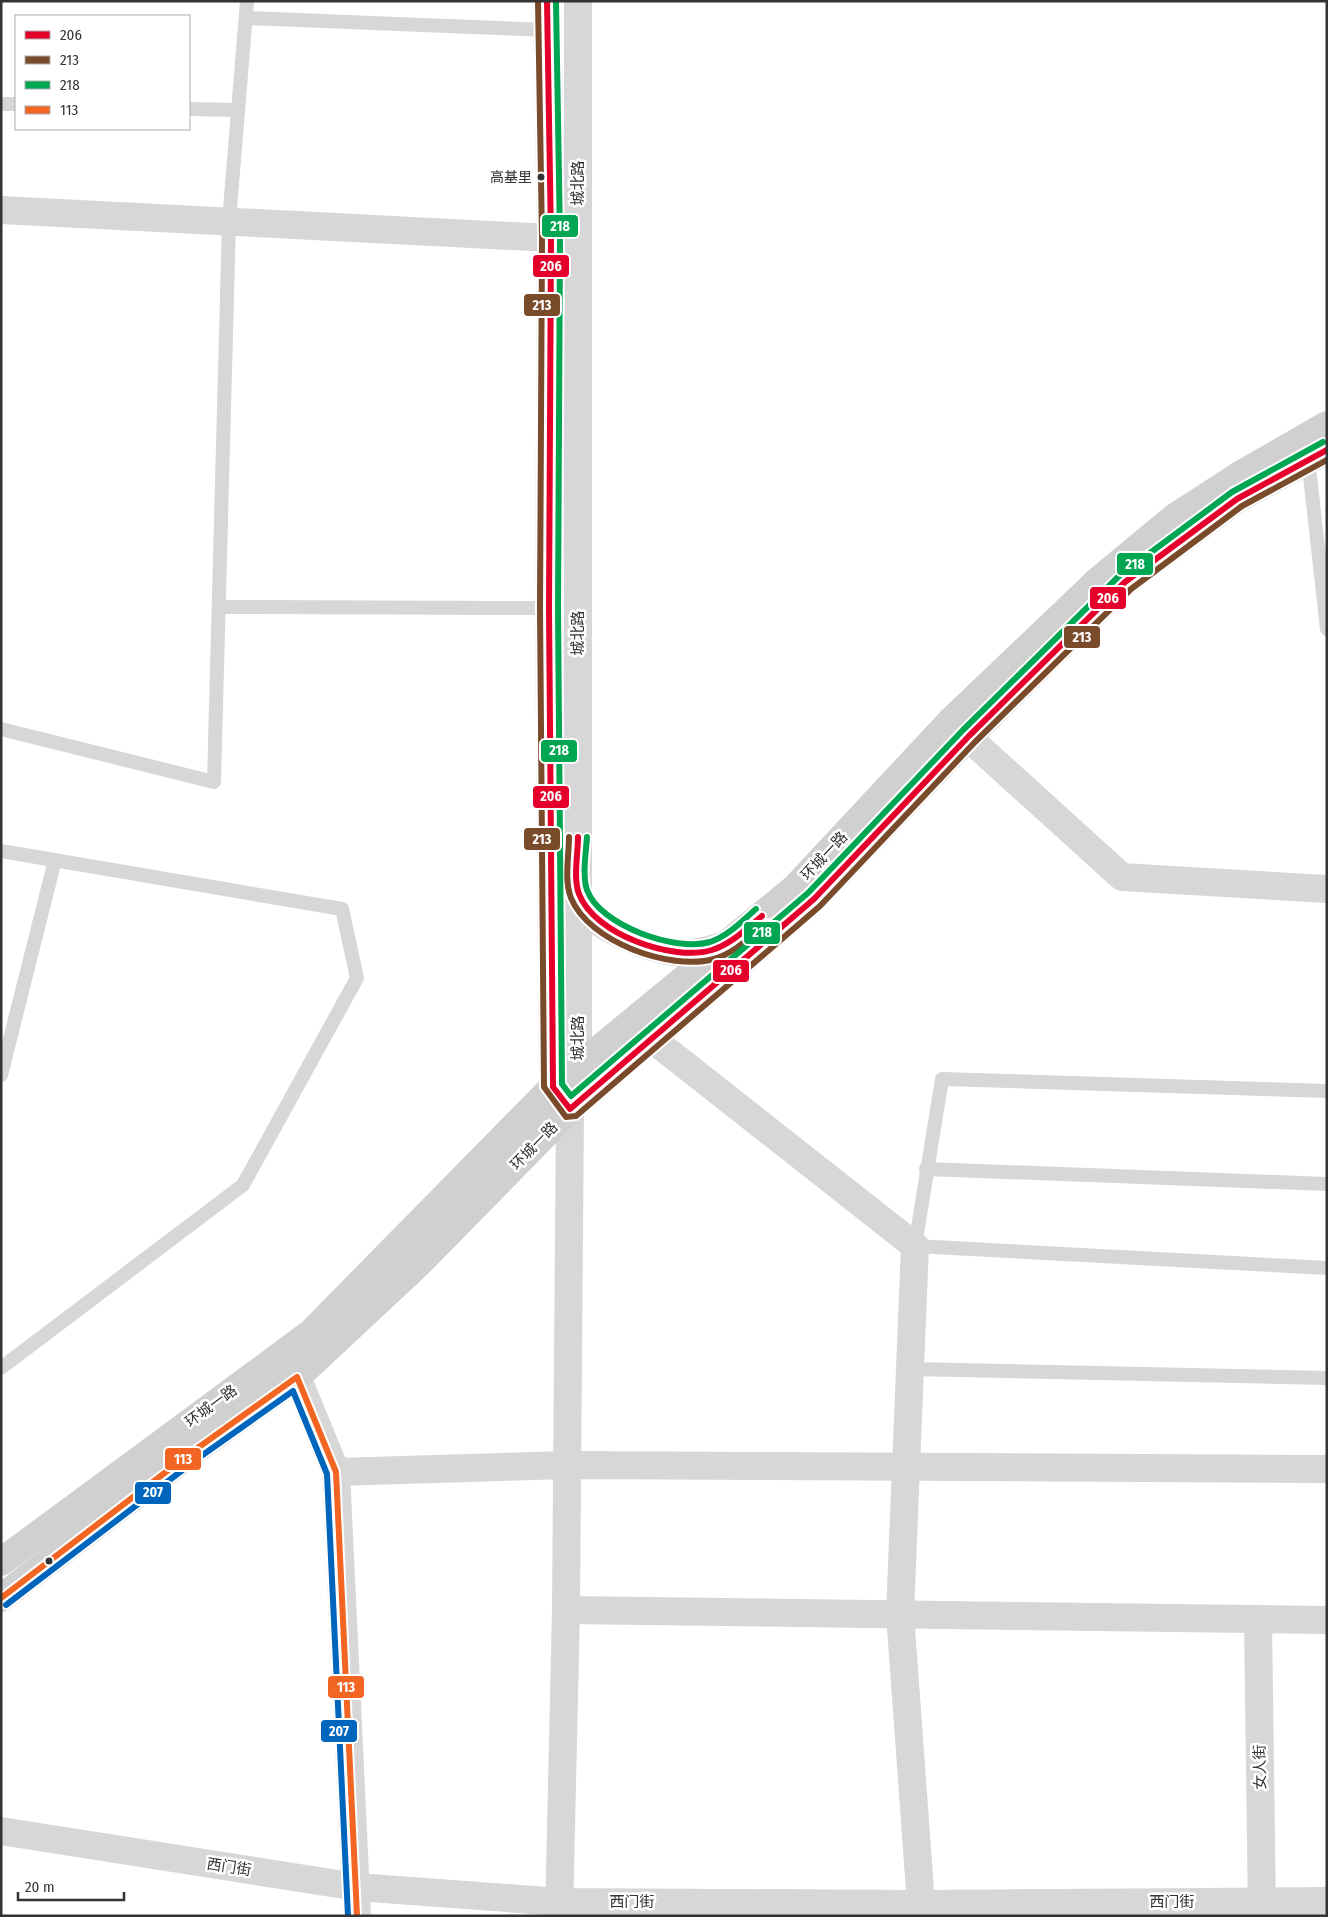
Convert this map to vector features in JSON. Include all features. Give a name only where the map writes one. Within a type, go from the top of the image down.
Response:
[{"type":"main road","name":"环城一路","points":[[1,1598],[192,1452],[297,1377],[419,1263],[570,1109],[642,1031],[727,944],[795,888],[960,729],[1124,582],[1317,443]]},
{"type":"main road","name":"环城一路","points":[[1,1562],[311,1333],[553,1088],[578,1067],[642,1031],[814,899],[960,729]]},
{"type":"street","name":"城北路","points":[[548,1],[551,238],[549,608],[553,1088]]},
{"type":"street","name":"城北路","points":[[560,1909],[566,1610],[570,1109],[578,1067],[578,1]]},
{"type":"street","points":[[1,210],[551,238]]},
{"type":"street","points":[[960,729],[1122,877],[1327,889]]},
{"type":"street","points":[[578,893],[587,911],[606,925],[655,948],[681,954],[704,952],[727,944]]},
{"type":"street","points":[[642,1031],[915,1246],[900,1614],[920,1904]]},
{"type":"street","points":[[553,1088],[570,1109]]},
{"type":"street","points":[[311,1333],[297,1377],[336,1472],[357,1916]]},
{"type":"street","points":[[336,1472],[567,1465],[1327,1469]]},
{"type":"street","points":[[566,1610],[1327,1620]]},
{"type":"street","name":"女人街","points":[[1258,1619],[1262,1909]]},
{"type":"street","name":"西门街","points":[[1,1830],[357,1887],[560,1909],[920,1904],[1262,1909],[1327,1901]]},
{"type":"lane","points":[[1,729],[214,782],[229,221],[236,110],[247,1]]},
{"type":"lane","points":[[246,18],[548,30]]},
{"type":"lane","points":[[1,104],[15,104]]},
{"type":"lane","points":[[190,109],[236,110]]},
{"type":"lane","points":[[1317,443],[1327,629]]},
{"type":"lane","points":[[219,608],[549,608]]},
{"type":"lane","points":[[1,851],[342,909],[357,978],[243,1185],[1,1368]]},
{"type":"lane","points":[[1,1075],[4,1056],[55,860]]},
{"type":"lane","points":[[1327,1091],[942,1079],[915,1246],[1327,1268]]},
{"type":"lane","points":[[926,1169],[1327,1184]]},
{"type":"lane","points":[[910,1369],[1327,1378]]},
{"type":"transit line","name":"213","points":[[538,1],[542,238],[540,608],[544,1087],[566,1117],[576,1116],[820,906],[975,742],[1131,589],[1242,506],[1327,460]]},
{"type":"transit line","name":"206","points":[[547,1],[551,238],[549,608],[553,1087],[570,1109],[814,899],[969,736],[1125,582],[1237,499],[1327,450]]},
{"type":"transit line","name":"218","points":[[556,1],[560,238],[558,608],[562,1084],[571,1096],[808,893],[963,730],[1119,576],[1232,492],[1323,442]]},
{"type":"transit line","name":"213","points":[[569,837],[567,876],[571,898],[581,914],[595,928],[633,950],[654,957],[676,961],[696,962],[714,959],[729,953],[768,923]]},
{"type":"transit line","name":"206","points":[[578,837],[576,873],[579,894],[587,908],[601,921],[636,942],[677,952],[696,953],[712,950],[732,940],[762,916]]},
{"type":"transit line","name":"218","points":[[587,837],[585,871],[587,890],[595,903],[607,915],[641,933],[678,943],[695,944],[710,942],[729,932],[756,909]]},
{"type":"transit line","name":"113","points":[[1,1598],[192,1452],[297,1377],[336,1472],[357,1916]]},
{"type":"transit line","name":"207","points":[[6,1605],[197,1459],[293,1391],[327,1474],[348,1916]]},
{"type":"place","name":"高基里","points":[[541,177]]}]
